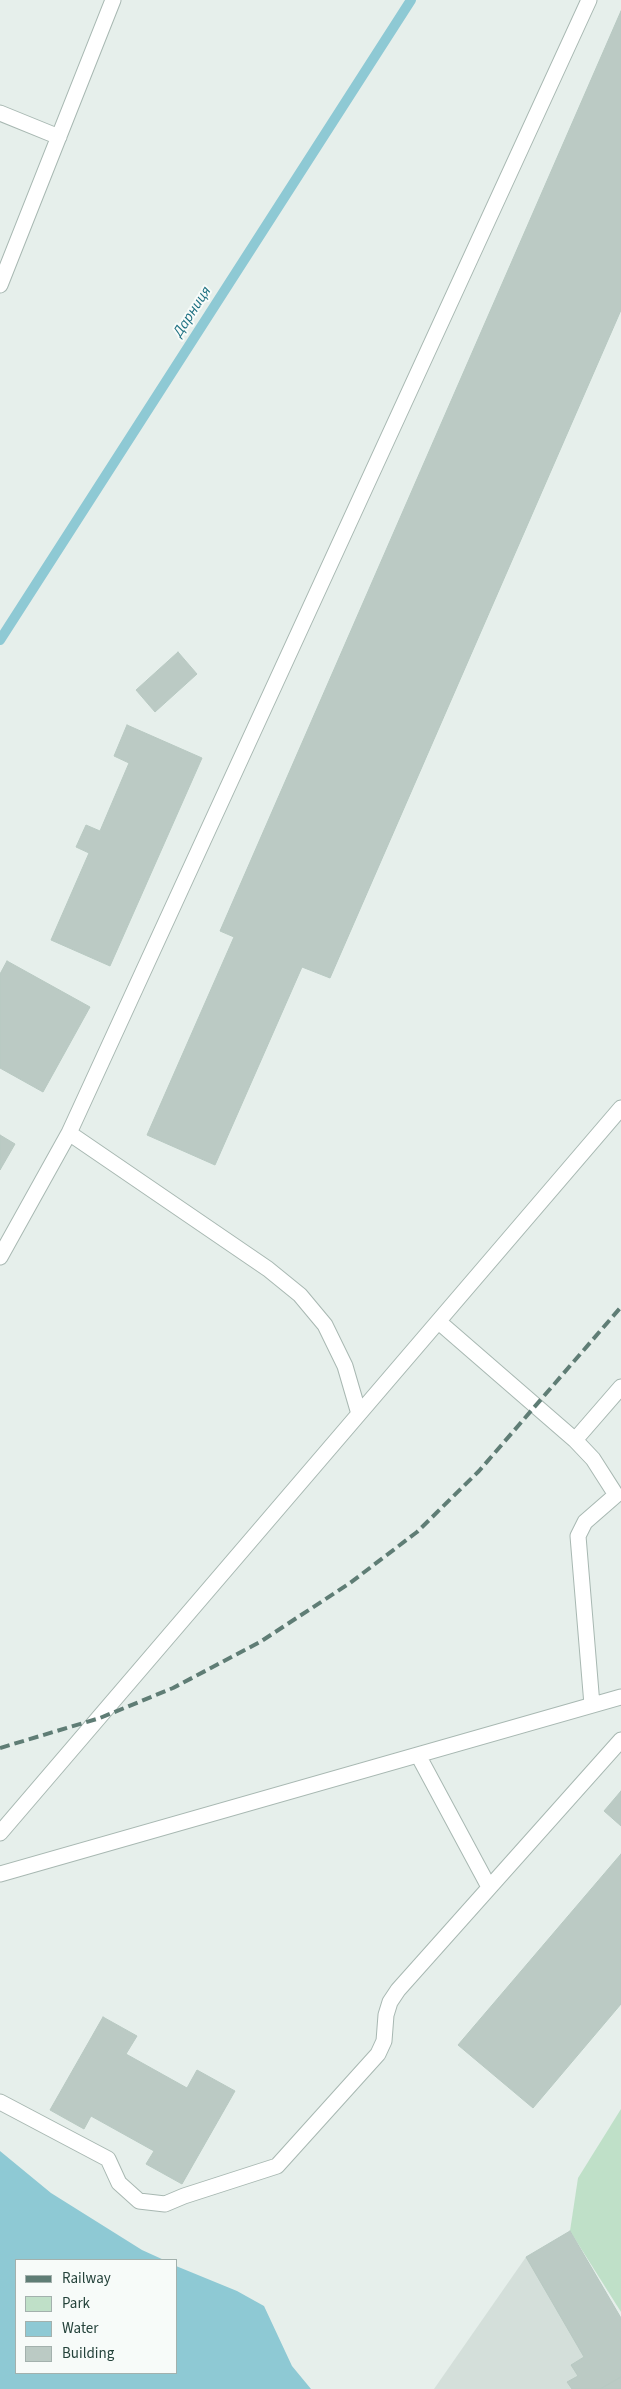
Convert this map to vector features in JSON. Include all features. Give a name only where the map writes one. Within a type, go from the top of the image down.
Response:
[{"type":"lane","points":[[0,285],[113,0]]},
{"type":"lane","points":[[0,1257],[69,1133],[589,0]]},
{"type":"lane","points":[[0,113],[59,137]]},
{"type":"lane","points":[[0,1833],[621,1108]]},
{"type":"lane","points":[[69,1133],[268,1269],[300,1295],[325,1325],[345,1366],[359,1414]]},
{"type":"lane","points":[[439,1322],[575,1440],[593,1459],[616,1495],[585,1522],[578,1536],[592,1705]]},
{"type":"lane","points":[[575,1440],[621,1387]]},
{"type":"lane","points":[[0,1874],[621,1697]]},
{"type":"lane","points":[[0,2102],[108,2159],[119,2183],[139,2201],[165,2204],[277,2166],[378,2054],[384,2040],[386,2015],[390,2002],[398,1990],[621,1740]]},
{"type":"lane","points":[[418,1755],[490,1887]]},
{"type":"shaded area","points":[[570,2231],[621,2318],[621,2389],[434,2389],[526,2257]]},
{"type":"green space","points":[[621,2109],[621,2312],[570,2231],[578,2178]]},
{"type":"water","points":[[0,2151],[51,2193],[142,2250],[162,2259],[15,2259],[15,2374],[178,2374],[178,2267],[237,2291],[264,2306],[292,2366],[311,2389],[0,2389]]},
{"type":"building","points":[[621,11],[621,310],[330,978],[302,967],[215,1165],[147,1135],[234,937],[220,931]]},
{"type":"building","points":[[178,652],[197,674],[155,712],[136,690]]},
{"type":"building","points":[[127,725],[202,758],[110,966],[51,940],[89,853],[76,847],[86,825],[100,831],[129,763],[114,756]]},
{"type":"building","points":[[7,961],[90,1007],[43,1092],[0,1068],[0,974]]},
{"type":"building","points":[[0,1135],[15,1144],[0,1170]]},
{"type":"building","points":[[621,1791],[621,1826],[604,1811]]},
{"type":"building","points":[[621,1854],[621,2004],[533,2108],[458,2045]]},
{"type":"building","points":[[103,2017],[137,2036],[126,2054],[187,2088],[197,2070],[235,2091],[182,2184],[146,2164],[154,2151],[91,2116],[84,2129],[50,2110]]},
{"type":"building","points":[[570,2231],[621,2318],[621,2377],[600,2389],[572,2389],[567,2382],[578,2376],[571,2365],[584,2357],[526,2257]]},
{"type":"building","points":[[621,2377],[621,2389],[600,2389]]},
{"type":"waterway","name":"Дарниця","points":[[0,640],[411,0]]},
{"type":"railway","points":[[0,1748],[100,1718],[173,1688],[260,1642],[350,1583],[417,1532],[479,1471],[621,1307]]}]
